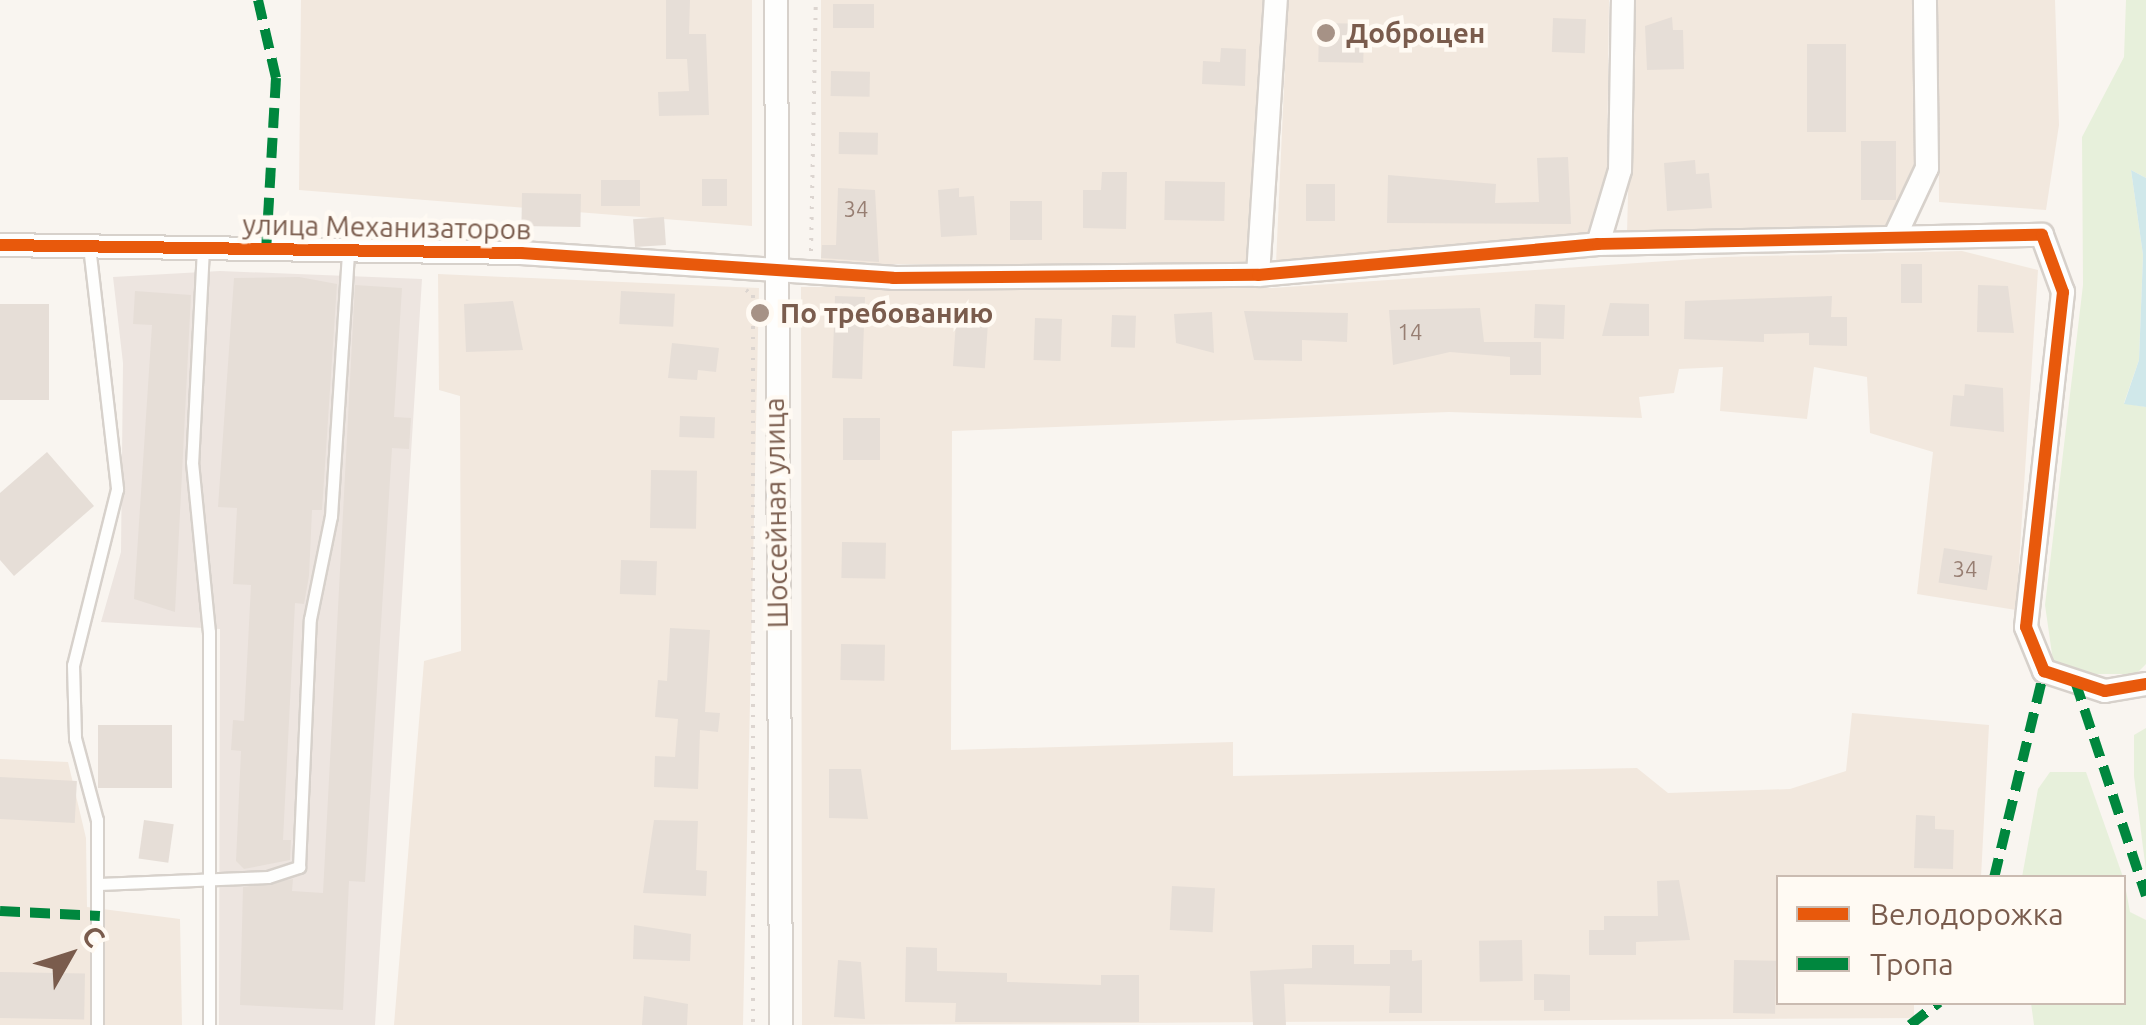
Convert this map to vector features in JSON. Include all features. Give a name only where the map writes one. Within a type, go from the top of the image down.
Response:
[{"type":"street","name":"Шоссейная улица","points":[[776,0],[774,267],[780,1025]]},
{"type":"street","points":[[1258,275],[1276,0]]},
{"type":"street","points":[[1598,244],[1620,170],[1623,0]]},
{"type":"street","points":[[1895,236],[1927,168],[1926,0]]},
{"type":"street","name":"улица Механизаторов","points":[[0,244],[348,251],[774,267],[893,278],[1258,275],[1598,244],[2042,234],[2063,292],[2026,628],[2044,671],[2104,691],[2146,684]]},
{"type":"lane","points":[[89,246],[117,489],[74,666],[75,738],[97,820],[97,1025]]},
{"type":"lane","points":[[203,248],[192,462],[209,632],[210,1025]]},
{"type":"lane","points":[[99,884],[212,879],[299,867],[310,619],[331,516],[348,251]]},
{"type":"path","points":[[811,270],[816,0]]},
{"type":"path","points":[[735,282],[753,296],[753,1025]]},
{"type":"shaded area","points":[[301,0],[752,0],[752,226],[299,190]]},
{"type":"shaded area","points":[[821,0],[1263,0],[1263,264],[821,264]]},
{"type":"shaded area","points":[[1288,0],[1609,0],[1607,173],[1593,234],[1276,263]]},
{"type":"shaded area","points":[[1633,0],[1917,0],[1919,167],[1890,227],[1627,233]]},
{"type":"shaded area","points":[[1938,0],[2055,0],[2059,125],[2046,210],[1939,202]]},
{"type":"shaded area","points":[[1962,251],[2038,270],[2016,610],[1917,594],[1933,452],[1870,433],[1867,377],[1814,367],[1807,419],[1720,411],[1723,367],[1679,369],[1674,393],[1639,397],[1642,418],[1449,412],[952,431],[951,750],[1233,742],[1233,776],[1637,768],[1668,793],[1790,789],[1846,771],[1852,713],[1989,725],[1981,875],[1776,875],[1776,1005],[1914,1005],[1914,1018],[802,1025],[801,287],[1272,288],[1725,257]]},
{"type":"shaded area","points":[[220,271],[422,279],[375,1025],[219,1025],[220,629],[101,622],[121,552],[123,363],[113,277]]},
{"type":"shaded area","points":[[438,274],[759,288],[743,1025],[394,1025],[424,661],[461,651],[460,396],[439,390]]},
{"type":"shaded area","points":[[0,759],[68,762],[86,838],[87,907],[180,919],[182,1025],[0,1025]]},
{"type":"green space","points":[[2126,0],[2146,0],[2146,178],[2131,170],[2143,255],[2139,360],[2124,403],[2146,407],[2146,664],[2136,674],[2087,674],[2053,661],[2045,605],[2083,285],[2082,137],[2124,57]]},
{"type":"green space","points":[[2146,728],[2146,871],[2134,776],[2134,735]]},
{"type":"green space","points":[[2050,772],[2086,772],[2122,875],[2022,875],[2038,789]]},
{"type":"green space","points":[[2126,891],[2130,912],[2146,920],[2146,1025],[2034,1025],[2031,1005],[2126,1005]]},
{"type":"water","points":[[2131,170],[2146,178],[2146,407],[2124,404],[2139,360],[2143,255]]},
{"type":"building","points":[[666,0],[690,0],[689,34],[706,34],[709,115],[659,116],[658,92],[689,91],[687,59],[666,59]]},
{"type":"building","points":[[833,4],[874,4],[874,28],[833,28]]},
{"type":"building","points":[[1672,17],[1673,30],[1683,30],[1684,69],[1647,70],[1645,26]]},
{"type":"building","points":[[1553,18],[1586,19],[1585,53],[1552,52]]},
{"type":"building","points":[[1319,23],[1364,24],[1363,63],[1318,62]]},
{"type":"building","points":[[1807,44],[1846,44],[1846,132],[1807,132]]},
{"type":"building","points":[[1221,48],[1246,49],[1245,86],[1202,84],[1203,61],[1220,62]]},
{"type":"building","points":[[831,71],[870,72],[870,97],[831,96]]},
{"type":"building","points":[[839,132],[878,133],[878,155],[839,154]]},
{"type":"building","points":[[1861,141],[1896,141],[1896,200],[1861,200]]},
{"type":"building","points":[[1568,157],[1571,224],[1387,223],[1388,175],[1496,184],[1495,203],[1539,202],[1537,158]]},
{"type":"building","points":[[1695,160],[1696,174],[1709,173],[1712,208],[1667,211],[1664,163]]},
{"type":"building","points":[[1102,172],[1127,172],[1126,229],[1083,228],[1083,190],[1101,190]]},
{"type":"building","points":[[702,179],[727,179],[727,206],[702,206]]},
{"type":"building","points":[[601,180],[640,180],[640,206],[601,206]]},
{"type":"building","points":[[1165,181],[1225,182],[1224,221],[1164,220]]},
{"type":"building","points":[[1306,184],[1335,184],[1335,221],[1306,221]]},
{"type":"building","points":[[838,188],[875,190],[879,262],[821,258],[822,245],[836,245]]},
{"type":"building","points":[[959,188],[959,197],[974,196],[977,235],[941,237],[938,190]]},
{"type":"building","points":[[522,193],[581,194],[580,227],[521,226]]},
{"type":"building","points":[[1010,201],[1042,201],[1042,240],[1010,240]]},
{"type":"building","points":[[664,217],[666,245],[635,247],[633,219]]},
{"type":"building","points":[[1901,264],[1922,264],[1922,303],[1901,303]]},
{"type":"building","points":[[299,277],[337,284],[322,510],[312,510],[304,604],[295,603],[283,840],[291,840],[290,860],[244,869],[236,861],[241,751],[231,750],[233,720],[244,721],[251,585],[233,584],[237,508],[218,507],[234,278]]},
{"type":"building","points":[[355,285],[402,288],[394,417],[411,418],[409,449],[392,448],[365,882],[349,881],[343,1010],[240,1005],[243,887],[293,879],[292,891],[323,893]]},
{"type":"building","points":[[1978,285],[2008,286],[2014,333],[1977,332]]},
{"type":"building","points":[[135,291],[191,295],[175,612],[134,599],[152,325],[133,324]]},
{"type":"building","points":[[621,291],[675,294],[673,327],[619,324]]},
{"type":"building","points":[[835,296],[865,297],[862,379],[832,378]]},
{"type":"building","points":[[1832,296],[1831,317],[1847,317],[1847,346],[1809,345],[1809,333],[1764,334],[1764,342],[1684,339],[1685,301]]},
{"type":"building","points":[[513,301],[523,350],[466,352],[464,304]]},
{"type":"building","points":[[1610,303],[1649,304],[1649,336],[1602,336]]},
{"type":"building","points":[[0,304],[49,304],[49,400],[0,400]]},
{"type":"building","points":[[1535,304],[1565,305],[1564,339],[1534,338]]},
{"type":"building","points":[[1480,308],[1484,342],[1541,342],[1541,375],[1510,375],[1510,357],[1450,352],[1393,365],[1389,310]]},
{"type":"building","points":[[1244,311],[1348,313],[1347,342],[1302,340],[1302,361],[1254,360]]},
{"type":"building","points":[[1212,312],[1214,353],[1176,343],[1174,314]]},
{"type":"building","points":[[1112,315],[1136,316],[1135,348],[1111,347]]},
{"type":"building","points":[[1035,318],[1062,319],[1061,361],[1034,360]]},
{"type":"building","points":[[956,322],[988,324],[985,368],[953,366]]},
{"type":"building","points":[[672,343],[719,348],[716,372],[698,370],[697,380],[668,378]]},
{"type":"building","points":[[1965,384],[2003,388],[2004,432],[1950,426],[1953,395],[1964,396]]},
{"type":"building","points":[[680,416],[715,417],[714,438],[679,437]]},
{"type":"building","points":[[843,418],[880,418],[880,460],[843,460]]},
{"type":"building","points":[[47,452],[94,506],[14,576],[0,560],[0,493]]},
{"type":"building","points":[[651,470],[697,471],[696,529],[650,528]]},
{"type":"building","points":[[842,542],[886,543],[885,579],[841,578]]},
{"type":"building","points":[[1944,548],[1992,556],[1987,590],[1939,583]]},
{"type":"building","points":[[621,560],[657,561],[656,595],[620,594]]},
{"type":"building","points":[[670,628],[710,630],[705,712],[720,713],[718,732],[700,730],[698,789],[654,787],[655,756],[675,757],[678,719],[655,717],[658,680],[667,681]]},
{"type":"building","points":[[841,644],[885,645],[884,681],[840,680]]},
{"type":"building","points":[[98,725],[172,725],[172,788],[98,788]]},
{"type":"building","points":[[829,769],[861,769],[868,819],[829,818]]},
{"type":"building","points":[[0,777],[77,781],[75,823],[0,819]]},
{"type":"building","points":[[1916,815],[1935,816],[1935,829],[1954,830],[1953,869],[1914,868]]},
{"type":"building","points":[[144,820],[174,824],[168,863],[139,859]]},
{"type":"building","points":[[654,820],[698,821],[696,870],[707,871],[706,896],[643,893]]},
{"type":"building","points":[[1679,880],[1690,940],[1636,942],[1636,955],[1589,955],[1589,930],[1604,930],[1604,916],[1658,916],[1657,881]]},
{"type":"building","points":[[1172,886],[1215,888],[1213,932],[1170,930]]},
{"type":"building","points":[[634,925],[691,934],[690,961],[633,959]]},
{"type":"building","points":[[1522,940],[1523,981],[1480,982],[1479,941]]},
{"type":"building","points":[[1312,945],[1354,945],[1354,964],[1390,964],[1390,950],[1412,950],[1412,961],[1422,960],[1422,1013],[1389,1013],[1390,986],[1284,984],[1286,1025],[1253,1025],[1250,971],[1312,968]]},
{"type":"building","points":[[906,947],[937,948],[937,971],[1007,973],[1007,982],[1101,985],[1101,975],[1139,975],[1139,1022],[955,1022],[956,1003],[905,1002]]},
{"type":"building","points":[[838,960],[861,962],[865,1019],[834,1017]]},
{"type":"building","points":[[1734,960],[1776,961],[1775,1014],[1733,1013]]},
{"type":"building","points":[[0,972],[85,973],[84,1019],[0,1018]]},
{"type":"building","points":[[1534,974],[1570,975],[1570,1011],[1544,1011],[1544,1000],[1534,1000]]},
{"type":"building","points":[[644,996],[688,1004],[687,1025],[642,1025]]},
{"type":"marked path","points":[[258,0],[276,78],[266,250]]},
{"type":"marked path","points":[[1995,875],[2044,671]]},
{"type":"marked path","points":[[2075,681],[2146,896]]},
{"type":"marked path","points":[[0,911],[100,916]]},
{"type":"marked path","points":[[1910,1025],[1935,1005]]},
{"type":"cycle path","points":[[0,245],[521,253],[893,278],[1258,275],[1598,244],[2042,235],[2063,292],[2026,627],[2044,671],[2105,691],[2146,684]]},
{"type":"place","name":"Доброцен","points":[[1326,33]]},
{"type":"place","name":"По требованию","points":[[760,313]]}]
